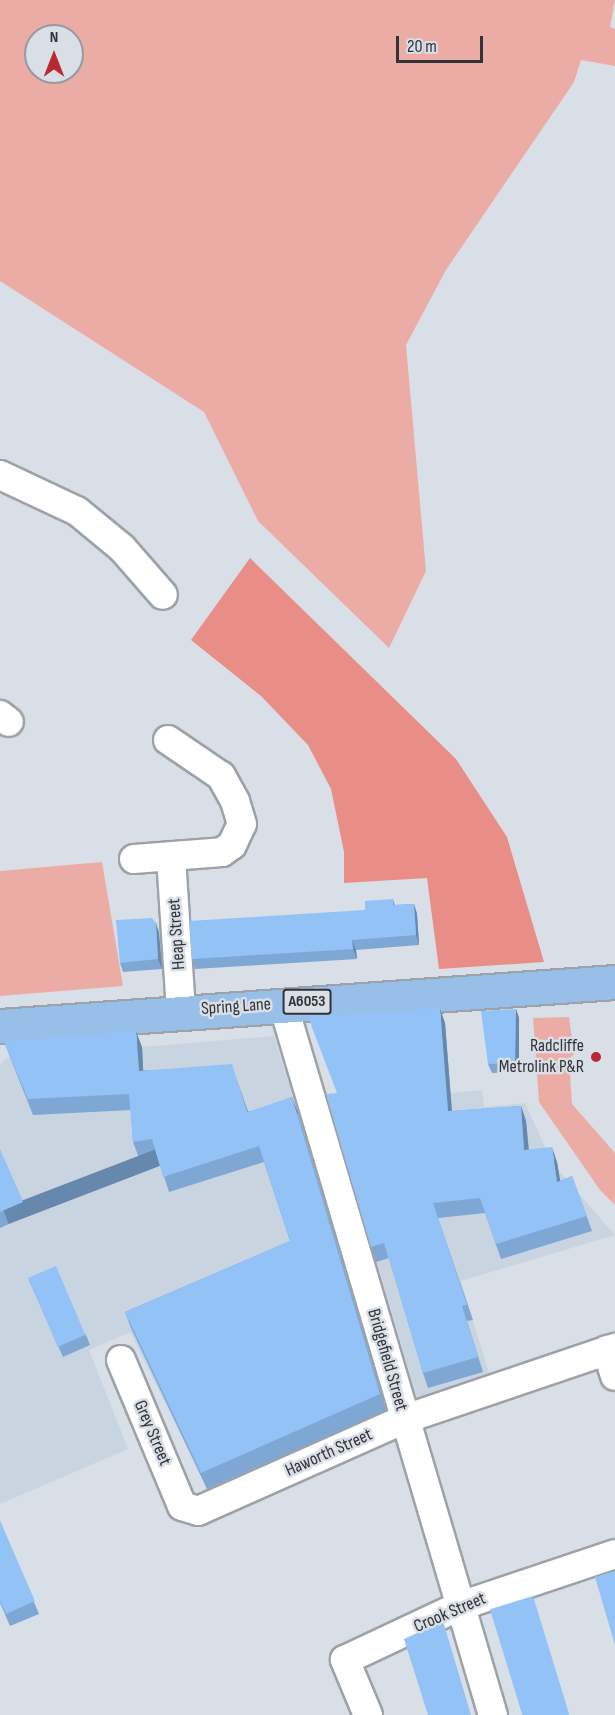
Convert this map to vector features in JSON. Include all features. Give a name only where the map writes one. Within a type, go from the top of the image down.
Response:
[{"type":"main road","name":"Spring Lane","points":[[0,1026],[181,1011],[615,982]]},
{"type":"street","points":[[0,475],[77,511],[122,548],[163,595]]},
{"type":"street","points":[[134,859],[222,852],[232,846],[242,824],[235,801],[221,776],[168,740]]},
{"type":"street","name":"Heap Street","points":[[171,857],[181,1011]]},
{"type":"street","name":"Bridgefield Street","points":[[283,1004],[493,1715]]},
{"type":"street","name":"Haworth Street","points":[[182,1506],[198,1511],[405,1419],[612,1358]]},
{"type":"street","name":"Grey Street","points":[[121,1360],[182,1506]]},
{"type":"street","name":"Crook Street","points":[[368,1715],[345,1660],[460,1606],[615,1554]]},
{"type":"shaded area","points":[[0,0],[615,0],[610,27],[615,29],[615,66],[581,60],[574,82],[446,270],[406,345],[426,571],[389,648],[258,521],[204,412],[0,281]]},
{"type":"shaded area","points":[[250,558],[456,759],[507,837],[544,962],[439,969],[427,878],[344,883],[344,852],[331,789],[308,745],[261,696],[191,640]]},
{"type":"shaded area","points":[[102,862],[123,986],[0,996],[0,871]]},
{"type":"shaded area","points":[[569,1017],[574,1054],[569,1059],[572,1104],[615,1153],[615,1205],[600,1190],[539,1102],[533,1018]]},
{"type":"shaded area","points":[[274,1036],[389,1409],[208,1490],[130,1332],[89,1350],[128,1449],[0,1504],[0,1064],[7,1058]]},
{"type":"shaded area","points":[[482,1090],[484,1107],[525,1103],[553,1164],[615,1235],[461,1281],[491,1380],[418,1401],[331,1105]]},
{"type":"building","points":[[393,899],[393,905],[414,904],[416,935],[352,940],[353,949],[192,959],[189,921],[365,910],[365,901]]},
{"type":"building","points":[[152,918],[156,923],[158,959],[120,963],[116,920]]},
{"type":"building","points":[[440,1008],[448,1111],[521,1106],[524,1150],[552,1147],[557,1182],[572,1176],[587,1216],[496,1244],[480,1198],[433,1203],[467,1305],[462,1306],[478,1357],[423,1373],[384,1243],[371,1247],[326,1094],[337,1093],[308,1017]]},
{"type":"building","points":[[516,1009],[515,1063],[488,1064],[481,1011]]},
{"type":"building","points":[[136,1031],[139,1071],[232,1064],[247,1112],[292,1097],[380,1394],[201,1473],[125,1312],[290,1241],[259,1146],[163,1177],[152,1139],[133,1142],[129,1094],[28,1099],[4,1042]]},
{"type":"building","points":[[0,1150],[23,1202],[0,1212]]},
{"type":"building","points":[[56,1266],[85,1335],[58,1347],[28,1278]]},
{"type":"building","points":[[0,1521],[35,1601],[6,1614],[0,1601]]},
{"type":"building","points":[[615,1571],[615,1645],[595,1577]]},
{"type":"building","points":[[533,1596],[569,1715],[522,1715],[490,1609]]},
{"type":"building","points":[[443,1621],[471,1715],[428,1715],[404,1639]]},
{"type":"place","name":"Radcliffe Metrolink P&R","points":[[596,1057]]}]
